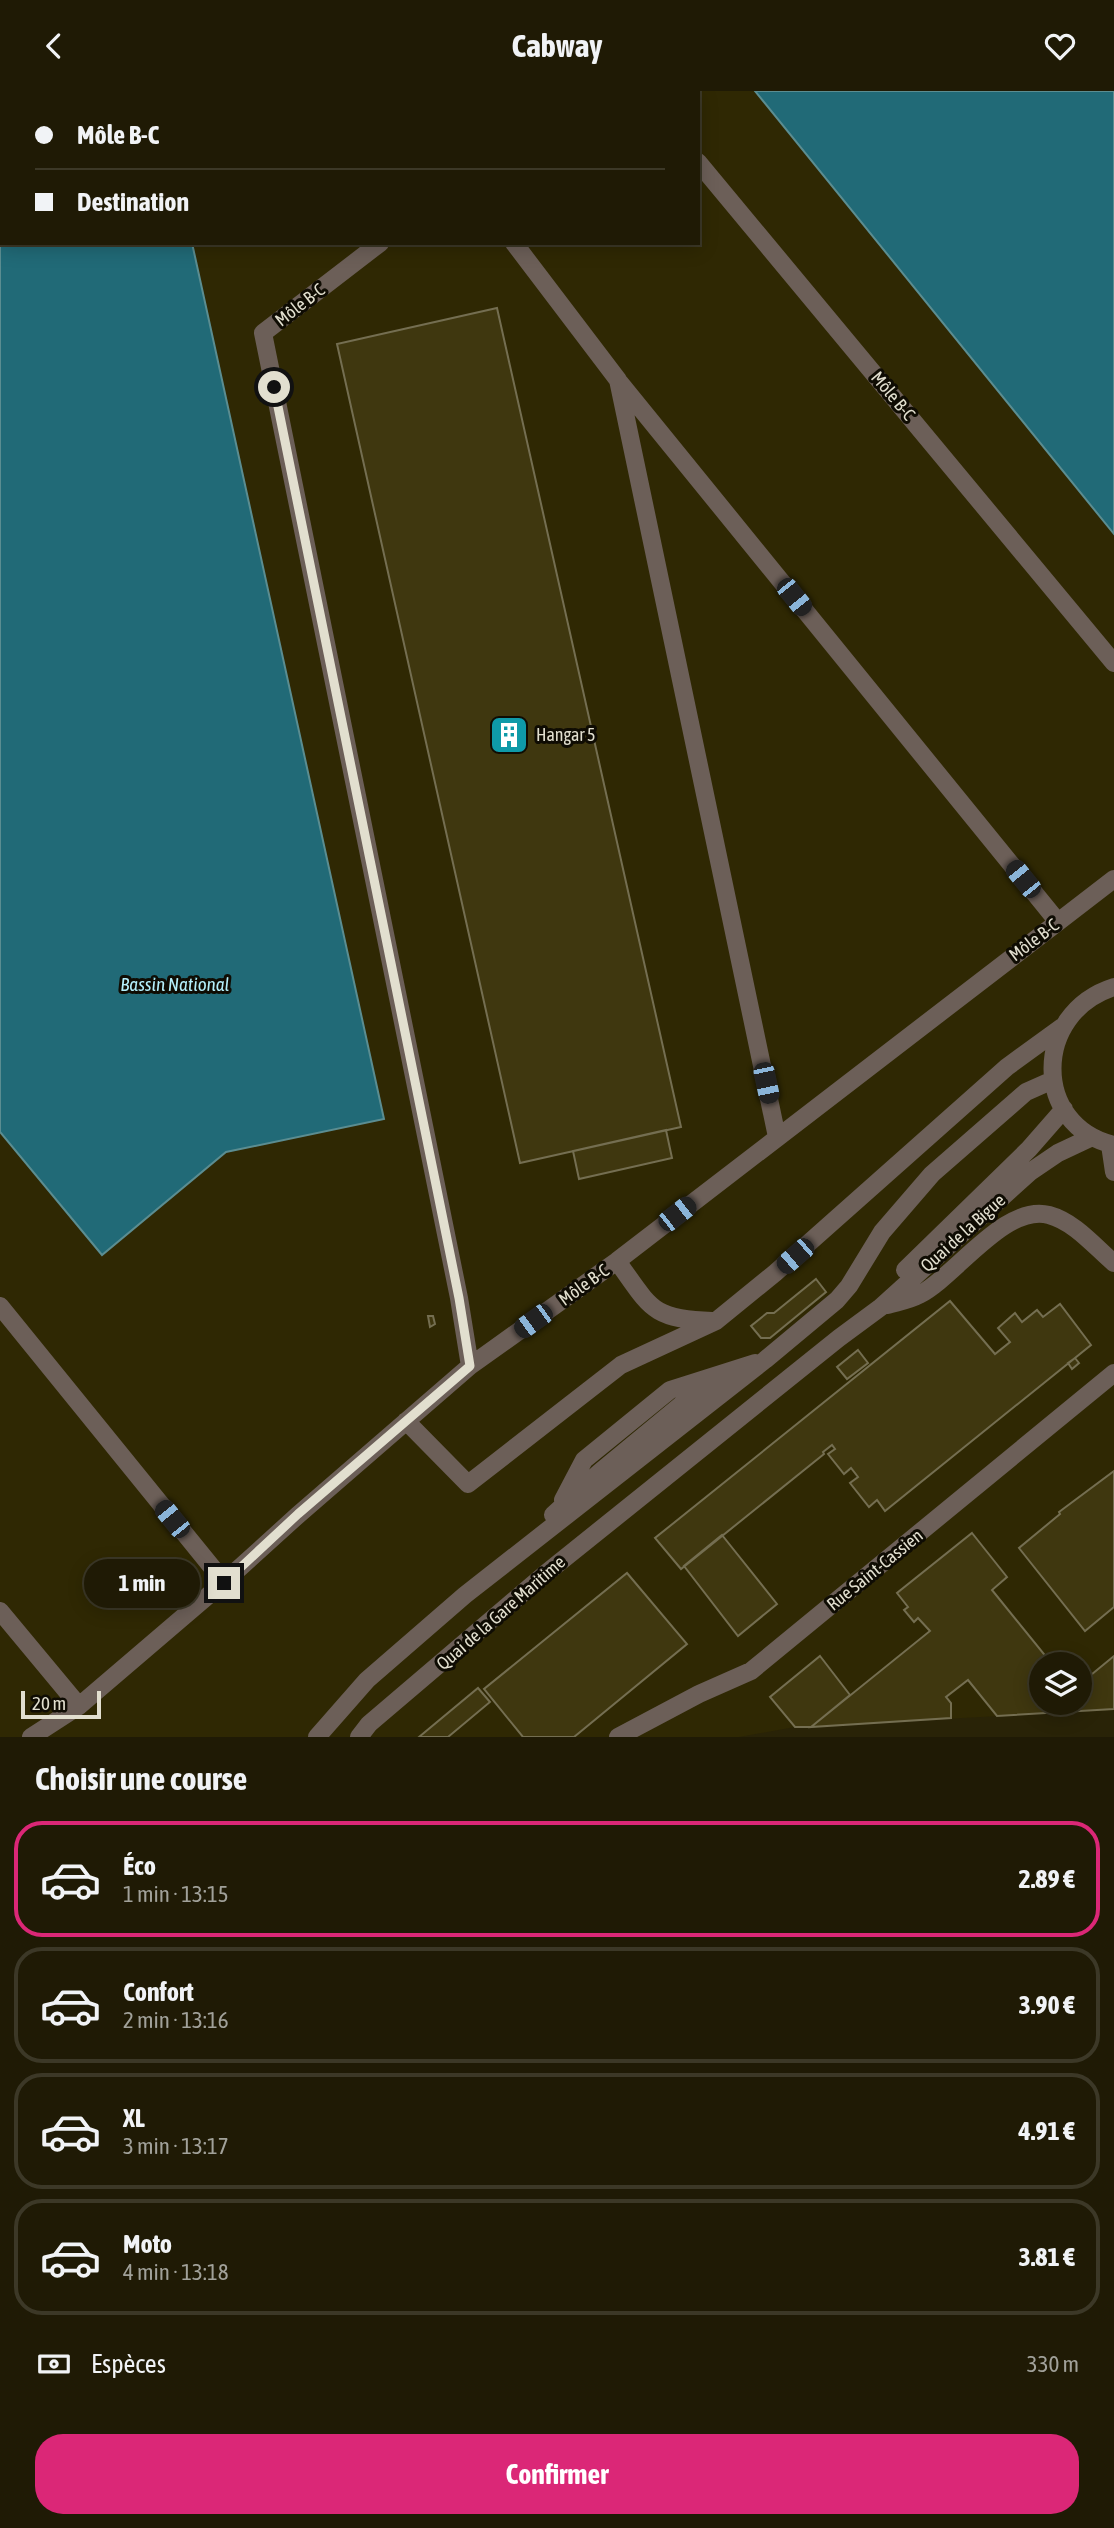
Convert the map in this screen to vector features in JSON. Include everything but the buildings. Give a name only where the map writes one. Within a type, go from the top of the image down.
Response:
[{"type":"lane","name":"Môle B-C","points":[[700,164],[1114,663]]},
{"type":"lane","name":"Môle B-C","points":[[377,245],[264,333],[456,1284],[470,1366],[617,1261],[1114,879]]},
{"type":"lane","points":[[516,245],[618,380],[1058,922]]},
{"type":"lane","points":[[618,380],[777,1136]]},
{"type":"lane","points":[[1114,987],[1098,992],[1077,1006],[1062,1027],[1054,1053],[1053,1080],[1064,1109],[1076,1125],[1112,1145],[1114,1172]]},
{"type":"lane","points":[[406,1421],[468,1484],[621,1365],[716,1321],[785,1265],[1007,1067],[1062,1027]]},
{"type":"lane","points":[[466,1595],[765,1360],[837,1300],[849,1286],[882,1232],[932,1174],[1020,1097],[1053,1080]]},
{"type":"lane","name":"Quai de la Bigue","points":[[839,1338],[1029,1149],[1064,1109]]},
{"type":"lane","name":"Quai de la Bigue","points":[[607,1524],[881,1307],[1030,1172],[1058,1153],[1092,1136]]},
{"type":"lane","points":[[881,1307],[920,1295],[1003,1226],[1029,1214],[1048,1214],[1061,1220],[1079,1231],[1114,1263]]},
{"type":"lane","points":[[617,1261],[654,1309],[668,1317],[716,1321]]},
{"type":"lane","points":[[0,1306],[224,1583]]},
{"type":"lane","points":[[317,1737],[367,1680],[466,1595],[600,1472],[681,1405],[765,1360]]},
{"type":"lane","points":[[31,1737],[79,1706],[224,1583],[470,1366]]},
{"type":"lane","name":"Rue Saint-Cassien","points":[[618,1737],[699,1694],[751,1671],[1114,1373]]},
{"type":"lane","name":"Quai de la Gare Maritime","points":[[359,1737],[369,1724],[607,1524]]},
{"type":"lane","points":[[0,1611],[79,1706]]},
{"type":"lane","name":"Quai de la Gare Maritime","points":[[371,1737],[396,1703]]},
{"type":"shaded area","points":[[700,91],[755,91],[1114,534],[1114,1710],[1092,1711],[1092,1652],[1029,1652],[1029,1715],[795,1727],[739,1737],[0,1737],[0,1132],[102,1255],[226,1152],[384,1118],[192,245],[700,245]]},
{"type":"water","points":[[755,91],[1114,91],[1114,534]]},
{"type":"water","name":"Bassin National","points":[[0,245],[192,245],[384,1119],[226,1152],[102,1255],[0,1132]]},
{"type":"place","name":"Hangar 5","points":[[509,735]]},
{"type":"route","points":[[224,1583],[298,1514],[470,1366],[459,1298],[274,387]]}]
